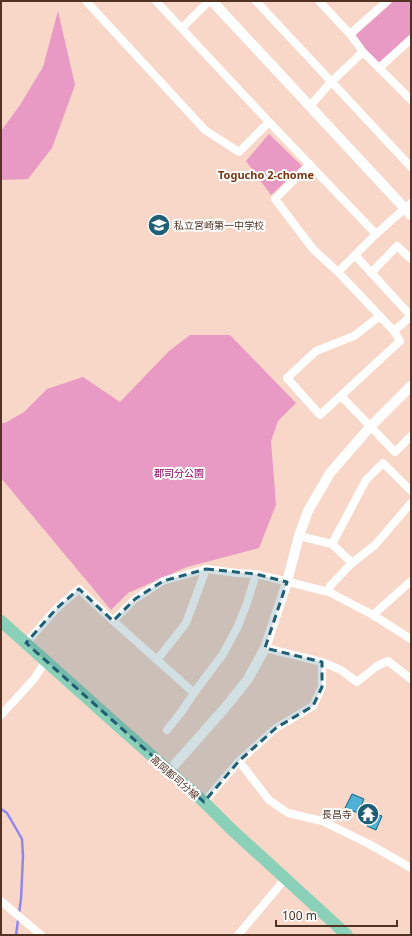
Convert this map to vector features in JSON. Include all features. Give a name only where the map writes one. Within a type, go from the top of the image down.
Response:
[{"type":"main road","name":"高岡都司分線","points":[[1,621],[204,802],[230,828],[347,935]]},
{"type":"street","points":[[86,1],[205,130],[239,152],[269,122]]},
{"type":"street","points":[[156,1],[376,234]]},
{"type":"street","points":[[182,28],[211,1],[409,208],[376,234],[338,272]]},
{"type":"street","points":[[256,1],[411,168]]},
{"type":"street","points":[[320,1],[350,34],[363,52],[411,100]]},
{"type":"street","points":[[350,34],[387,1]]},
{"type":"street","points":[[379,68],[411,39]]},
{"type":"street","points":[[310,106],[331,82],[363,52]]},
{"type":"street","points":[[310,164],[274,199],[313,249],[338,272],[380,316],[394,331],[400,341],[320,415],[287,378],[316,351],[354,336],[380,316]]},
{"type":"street","points":[[371,273],[397,246],[411,259]]},
{"type":"street","points":[[355,255],[411,316],[394,331]]},
{"type":"street","points":[[169,771],[248,679],[265,648],[287,582],[299,536],[308,512],[330,473],[370,427],[411,386]]},
{"type":"street","points":[[341,396],[395,452],[411,436]]},
{"type":"street","points":[[332,544],[366,480],[383,463],[411,491]]},
{"type":"street","points":[[329,592],[330,586],[352,563],[375,545],[411,503]]},
{"type":"street","points":[[299,536],[332,544],[352,563]]},
{"type":"street","points":[[157,660],[186,623],[206,569]]},
{"type":"street","points":[[113,621],[135,599],[163,581],[206,569],[256,574],[329,592],[373,615],[411,640]]},
{"type":"street","points":[[167,730],[224,654],[238,626],[256,574]]},
{"type":"street","points":[[373,615],[411,581]]},
{"type":"street","points":[[26,643],[57,608],[79,590],[194,693]]},
{"type":"street","points":[[265,648],[322,662],[341,670],[357,682],[376,666],[388,662],[411,679]]},
{"type":"street","points":[[1,715],[34,679],[46,661]]},
{"type":"street","points":[[204,802],[239,761],[276,728],[313,706],[322,687],[322,662]]},
{"type":"street","points":[[239,761],[269,800],[288,813],[322,821],[369,844],[411,868]]},
{"type":"street","points":[[238,935],[285,879]]},
{"type":"street","points":[[1,901],[41,935]]},
{"type":"highlighted area","points":[[206,569],[256,574],[287,582],[265,648],[322,662],[322,687],[313,706],[276,728],[239,761],[204,802],[26,643],[57,608],[79,589],[113,621],[135,599],[163,581]]},
{"type":"green space","points":[[394,1],[411,1],[411,34],[381,64],[377,62],[355,40],[356,35]]},
{"type":"green space","points":[[58,11],[75,85],[52,148],[28,179],[1,180],[1,131],[20,105],[43,67]]},
{"type":"green space","points":[[269,134],[302,166],[271,195],[246,161]]},
{"type":"green space","name":"郡司分公園","points":[[190,335],[230,335],[296,403],[278,421],[271,441],[276,505],[259,548],[187,567],[128,593],[111,610],[1,478],[1,423],[5,423],[24,412],[47,389],[83,377],[120,402],[169,351]]},
{"type":"building","points":[[352,794],[364,799],[358,813],[345,808]]},
{"type":"building","points":[[373,813],[382,816],[376,830],[367,826]]},
{"type":"waterway","points":[[1,809],[7,813],[22,839],[23,856],[21,899],[16,935]]},
{"type":"place","name":"私立宮崎第一中学校","points":[[159,225]]},
{"type":"place","name":"長昌寺","points":[[368,814]]},
{"type":"district","name":"Togucho 2-chome","points":[[266,175]]}]
